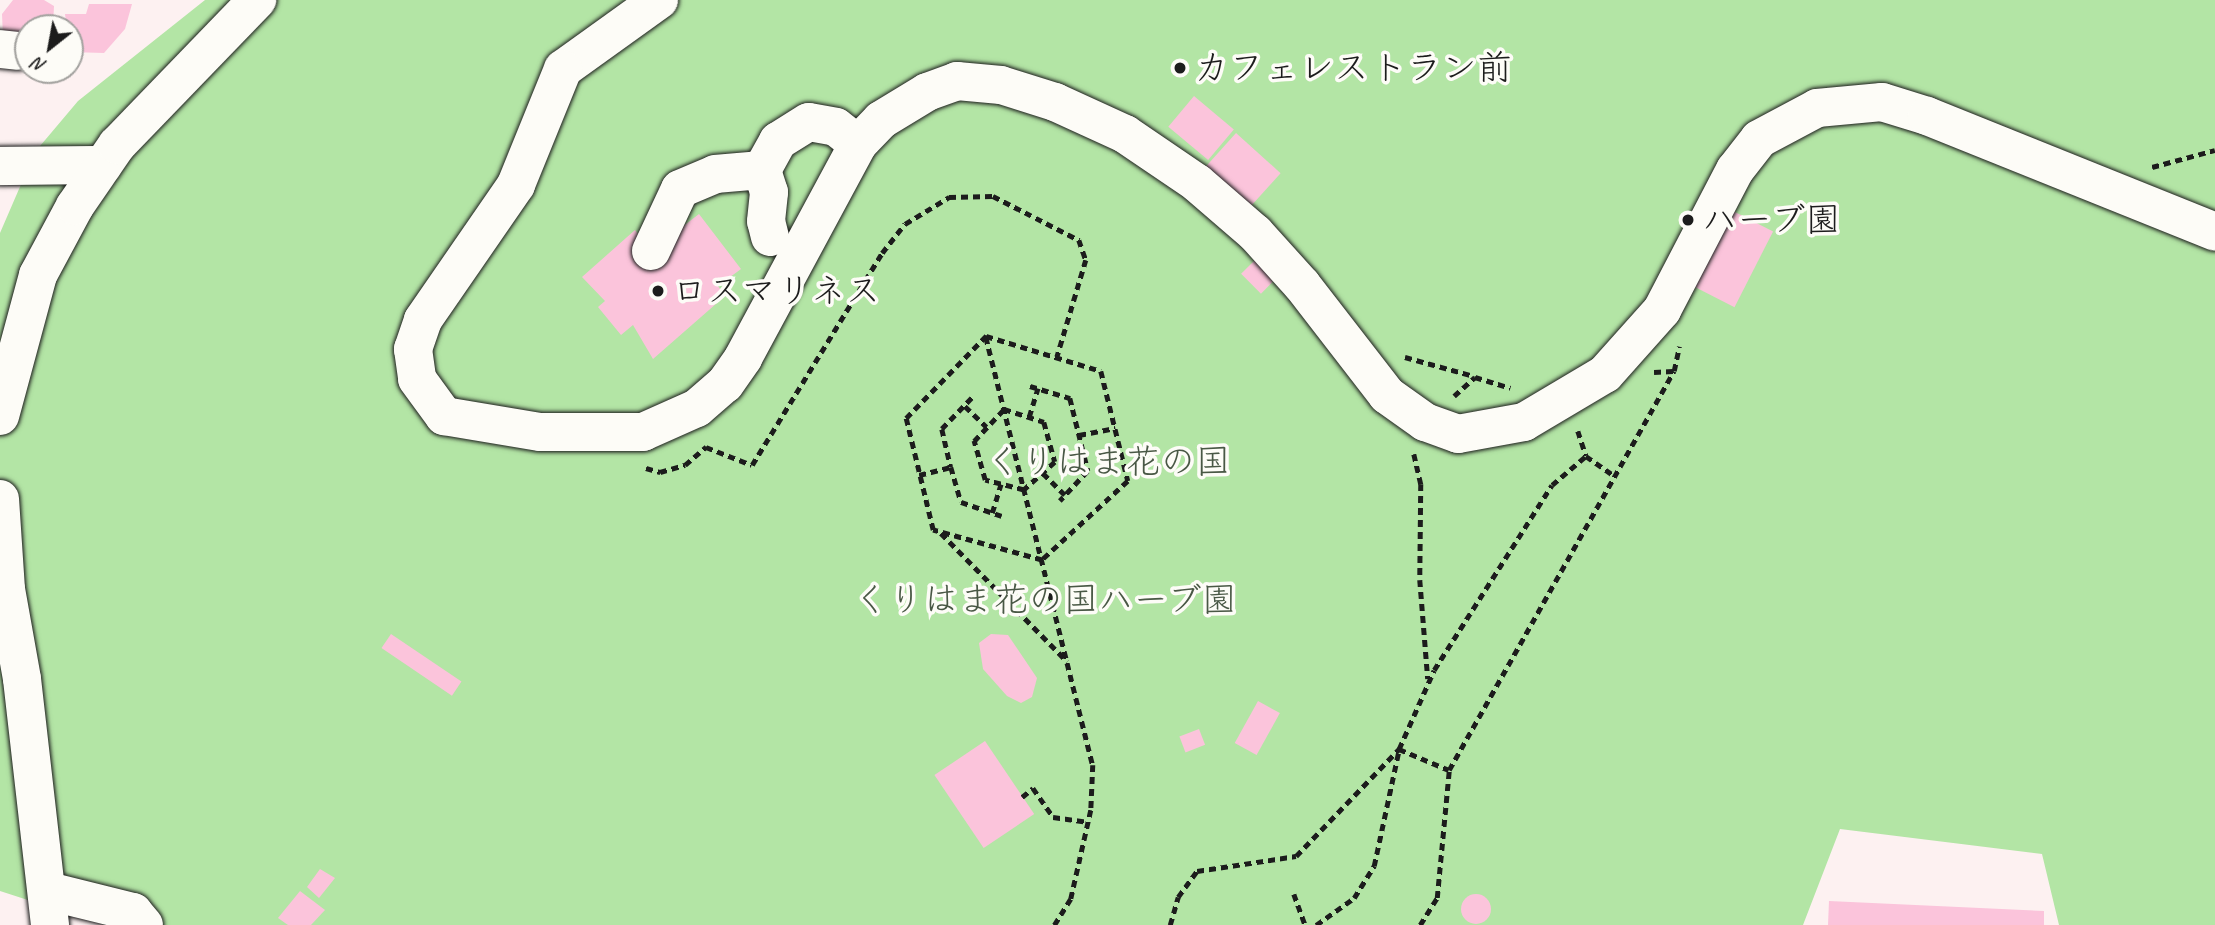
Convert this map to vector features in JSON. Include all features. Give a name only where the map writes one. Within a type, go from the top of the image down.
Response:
[{"type":"street","points":[[0,416],[38,275],[103,165],[257,0]]},
{"type":"street","points":[[659,0],[563,69],[516,185],[423,320],[413,349],[417,379],[444,416],[541,432],[643,432],[697,408],[725,384],[743,358],[858,144],[881,120],[927,92],[957,81],[1001,85],[1125,134],[1197,183],[1255,233],[1387,395],[1425,422],[1458,434],[1497,430],[1560,404],[1605,374],[1662,310],[1735,170],[1759,139],[1817,108],[1882,102],[2215,232]]},
{"type":"street","points":[[770,237],[769,192],[762,170],[778,141],[809,121],[836,127],[858,144]]},
{"type":"street","points":[[0,166],[103,165]]},
{"type":"street","points":[[651,251],[680,189],[715,174],[762,170]]},
{"type":"street","points":[[0,499],[6,589],[49,908],[133,912],[144,925]]},
{"type":"path","points":[[2111,191],[2127,173],[2215,150]]},
{"type":"path","points":[[706,447],[752,465],[882,253],[905,224],[949,197],[993,196],[1079,240],[1086,260],[1057,358]]},
{"type":"path","points":[[1420,925],[1437,898],[1449,770],[1674,371],[1680,341],[1662,310]]},
{"type":"path","points":[[986,336],[1101,371],[1128,481],[1042,560]]},
{"type":"path","points":[[986,336],[1093,765],[1088,822],[1071,899],[1055,925]]},
{"type":"path","points":[[986,336],[906,418],[919,475],[933,530],[1042,560]]},
{"type":"path","points":[[1397,355],[1475,377]]},
{"type":"path","points":[[1030,386],[1070,398],[1088,471],[1060,501]]},
{"type":"path","points":[[1029,417],[1038,388]]},
{"type":"path","points":[[972,398],[942,429],[951,467],[961,502],[1002,516]]},
{"type":"path","points":[[965,406],[987,428]]},
{"type":"path","points":[[1004,410],[1044,422],[1055,462],[1024,491]]},
{"type":"path","points":[[1004,410],[974,441],[985,480],[1024,491]]},
{"type":"path","points":[[1569,425],[1581,421]]},
{"type":"path","points":[[1079,435],[1115,428]]},
{"type":"path","points":[[1423,449],[1412,445],[1421,484],[1420,580],[1428,683]]},
{"type":"path","points":[[1316,925],[1354,898],[1374,866],[1399,748],[1428,683],[1552,485],[1586,456]]},
{"type":"path","points":[[919,475],[951,467]]},
{"type":"path","points":[[1043,473],[1065,495]]},
{"type":"path","points":[[992,513],[1001,484]]},
{"type":"path","points":[[940,532],[1067,662]]},
{"type":"path","points":[[1399,748],[1449,770]]},
{"type":"path","points":[[1170,925],[1178,897],[1197,871],[1296,856],[1399,748]]},
{"type":"path","points":[[1022,797],[1033,788],[1054,817],[1088,822]]},
{"type":"path","points":[[1293,894],[1306,925]]},
{"type":"green space","name":"くりはま花の国","points":[[205,0],[2215,0],[2215,925],[2059,925],[2042,854],[1840,829],[1803,925],[105,925],[0,891],[0,233],[35,152],[78,101]]},
{"type":"building","points":[[13,0],[44,0],[54,6],[54,14],[14,14],[14,38],[3,37],[2,14]]},
{"type":"building","points":[[89,4],[132,4],[125,29],[104,53],[84,52]]},
{"type":"building","points":[[1194,96],[1234,129],[1208,160],[1168,127]]},
{"type":"building","points":[[1236,133],[1281,173],[1248,210],[1203,169]]},
{"type":"building","points":[[1733,211],[1773,231],[1735,307],[1694,287]]},
{"type":"building","name":"ロスマリネス","points":[[699,214],[741,269],[718,286],[725,296],[653,359],[633,325],[621,335],[598,307],[605,301],[582,277],[635,230],[651,251]]},
{"type":"building","points":[[1256,259],[1276,279],[1261,294],[1241,274]]},
{"type":"building","points":[[391,634],[461,682],[452,696],[381,648]]},
{"type":"building","points":[[991,634],[1008,635],[1037,678],[1032,697],[1021,703],[1007,696],[983,669],[979,643]]},
{"type":"building","points":[[1258,701],[1280,713],[1257,755],[1235,743]]},
{"type":"building","points":[[1199,729],[1205,745],[1185,752],[1179,737]]},
{"type":"building","points":[[985,741],[1034,814],[984,848],[934,775]]},
{"type":"building","points":[[320,869],[335,878],[319,898],[307,887]]},
{"type":"building","points":[[300,891],[325,910],[311,925],[288,925],[278,918]]},
{"type":"building","points":[[1476,894],[1482,895],[1490,903],[1490,915],[1482,923],[1476,924],[1470,923],[1462,915],[1461,909],[1462,903],[1470,895]]},
{"type":"building","points":[[1829,901],[2044,911],[2044,925],[1828,925]]},
{"type":"place","name":"カフェレストラン前","points":[[1180,68]]},
{"type":"place","name":"ハーブ園","points":[[1688,220]]},
{"type":"place","name":"ロスマリネス","points":[[658,291]]},
{"type":"park label","name":"くりはま花の国ハーブ園","points":[[1045,600]]}]
